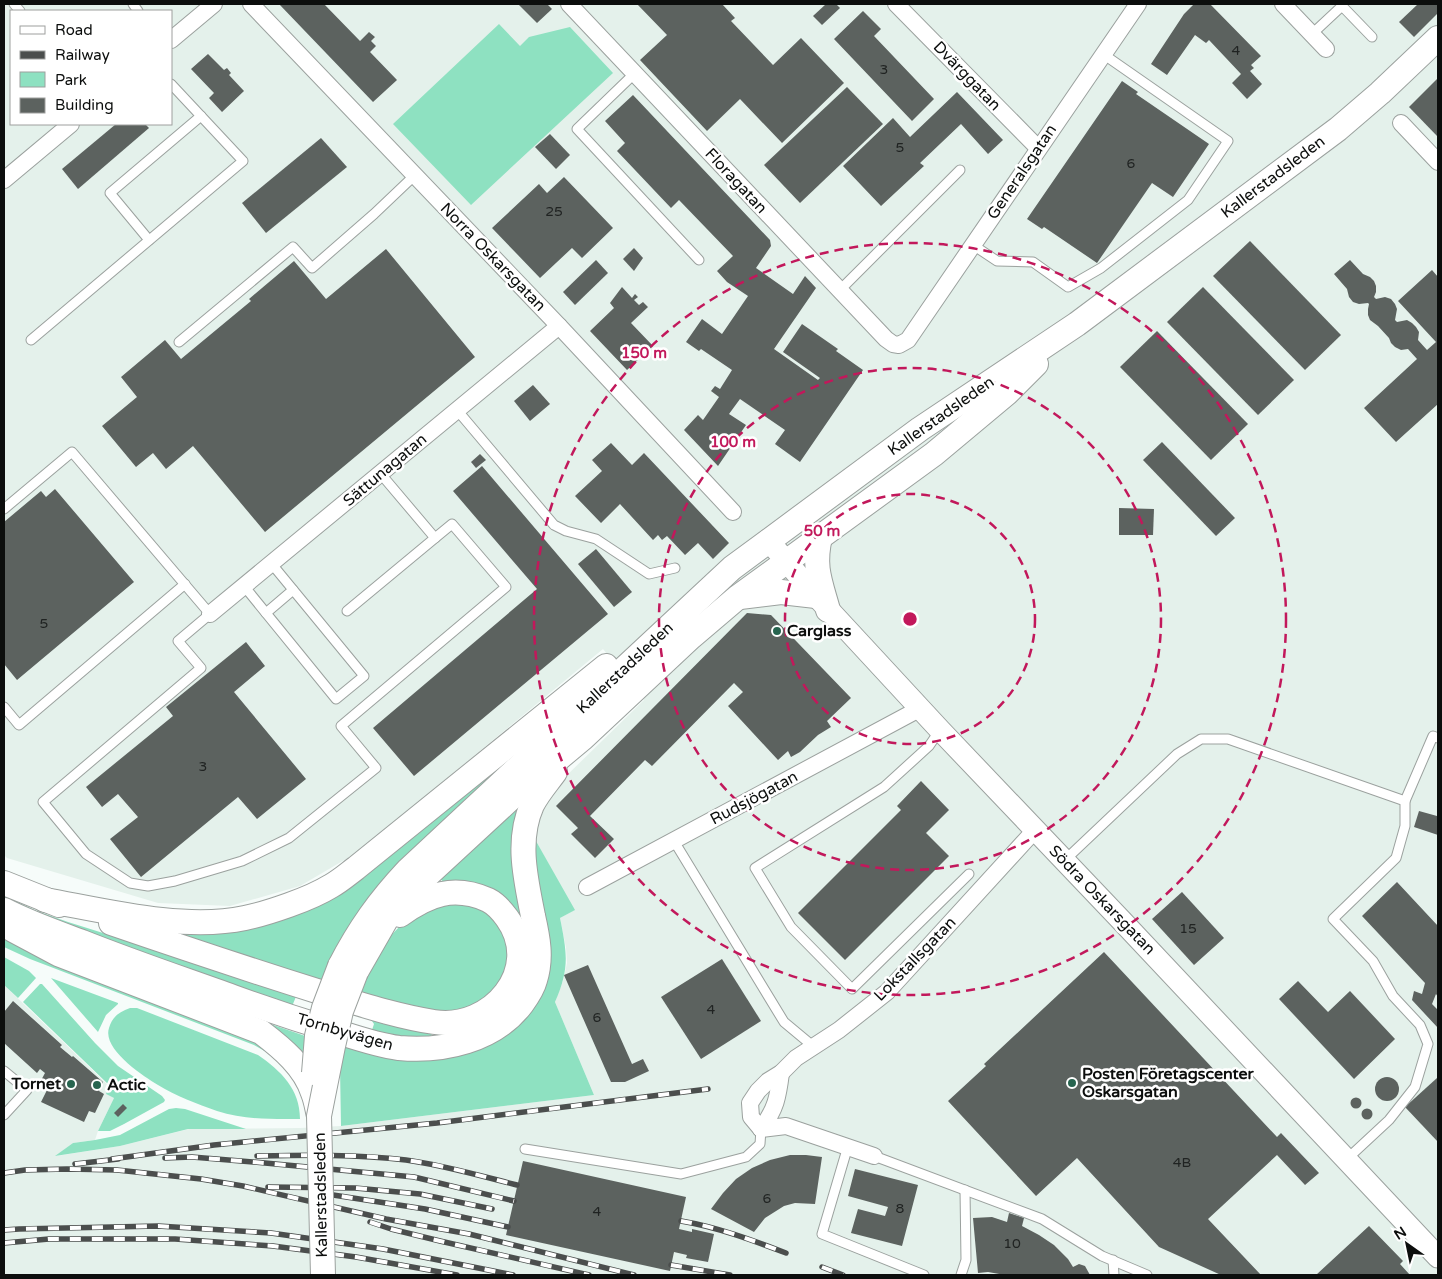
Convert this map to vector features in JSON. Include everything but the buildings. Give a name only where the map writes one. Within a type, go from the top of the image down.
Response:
[{"type":"main road","name":"Kallerstadsleden","points":[[322,1275],[319,1116],[355,938],[389,891],[408,870],[732,568],[920,429],[1077,324],[1338,129],[1380,93],[1438,38]]},
{"type":"main road","name":"Kallerstadsleden","points":[[319,1116],[313,1093],[317,1036],[324,1008],[348,969],[371,945],[391,911],[510,800],[583,738],[684,642],[738,597],[934,454],[1007,393],[1077,324]]},
{"type":"main road","points":[[738,597],[781,592],[822,603],[816,560],[820,537]]},
{"type":"main road","name":"Tornbyvägen","points":[[45,900],[130,915],[185,922],[244,918],[274,911],[323,891],[356,868],[666,617],[732,568]]},
{"type":"main road","name":"Tornbyvägen","points":[[4,910],[24,920],[118,956],[365,1041],[398,1048],[449,1046],[468,1042],[486,1034],[515,1014],[527,998],[535,981],[539,963],[539,944],[526,882],[523,855],[525,830],[532,805],[543,788],[583,738]]},
{"type":"main road","name":"Tornbyvägen","points":[[4,883],[45,900],[298,985],[379,1009],[435,1022],[472,1019],[487,1010],[502,998],[512,985],[518,969],[520,954],[512,924],[502,912],[492,902],[466,892],[451,892],[434,896],[418,903],[380,933],[371,945]]},
{"type":"main road","name":"Tornbyvägen","points":[[4,922],[14,930],[58,954],[261,1032],[290,1057],[303,1073],[313,1093]]},
{"type":"street","points":[[172,39],[214,4]]},
{"type":"street","name":"Norra Oskarsgatan","points":[[252,4],[559,326],[733,512]]},
{"type":"street","name":"Floragatan","points":[[569,4],[886,339],[892,344],[899,345],[908,340]]},
{"type":"street","name":"Dvärggatan","points":[[896,4],[1038,148]]},
{"type":"street","name":"Generalsgatan","points":[[908,340],[1137,4]]},
{"type":"street","points":[[1283,4],[1326,49]]},
{"type":"street","points":[[1401,123],[1438,162]]},
{"type":"street","points":[[4,180],[70,125]]},
{"type":"street","name":"Sättunagatan","points":[[210,614],[559,326]]},
{"type":"street","name":"Södra Oskarsgatan","points":[[768,540],[822,603],[940,730],[1438,1257]]},
{"type":"street","name":"Rudsjögatan","points":[[587,887],[921,708]]},
{"type":"street","name":"Lokstallsgatan","points":[[761,1129],[750,1117],[750,1103],[758,1091],[768,1081],[782,1073],[796,1058],[839,1030],[888,992],[1035,830]]},
{"type":"street","points":[[761,1129],[772,1115],[782,1073]]},
{"type":"street","points":[[761,1129],[786,1126],[874,1156]]},
{"type":"lane","points":[[1312,34],[1342,6],[1372,37]]},
{"type":"lane","points":[[973,244],[997,261],[1033,262],[1068,288],[1101,268],[1188,200],[1228,141],[1103,54]]},
{"type":"lane","points":[[635,74],[576,129],[698,260]]},
{"type":"lane","points":[[30,340],[243,161],[172,85]]},
{"type":"lane","points":[[149,240],[110,193],[201,116]]},
{"type":"lane","points":[[840,290],[960,170]]},
{"type":"lane","points":[[179,342],[293,247],[312,268],[415,175]]},
{"type":"lane","points":[[456,410],[554,525],[596,538],[649,574],[675,568]]},
{"type":"lane","points":[[4,509],[72,452],[210,614],[178,641],[201,668],[43,802],[86,854],[130,883],[148,886],[175,881],[242,861],[289,838],[376,768],[341,726],[506,588],[452,524],[347,611]]},
{"type":"lane","points":[[380,473],[435,538]]},
{"type":"lane","points":[[244,586],[336,699],[364,676],[271,563]]},
{"type":"lane","points":[[4,707],[19,724],[185,584]]},
{"type":"lane","points":[[266,613],[293,590]]},
{"type":"lane","points":[[940,730],[929,746],[884,786],[755,868],[791,927],[852,989],[969,874]]},
{"type":"lane","points":[[1347,1159],[1389,1120],[1415,1087],[1428,1044],[1420,1025],[1393,996],[1373,962],[1333,920],[1396,858],[1405,826],[1405,801],[1433,736],[1438,738]]},
{"type":"lane","points":[[1064,861],[1177,754],[1201,739],[1228,739],[1405,801]]},
{"type":"lane","points":[[674,840],[784,1022],[814,1047]]},
{"type":"lane","points":[[4,1071],[27,1090],[4,1115]]},
{"type":"lane","points":[[525,1149],[681,1174],[746,1157],[760,1144],[761,1129]]},
{"type":"lane","points":[[848,1146],[822,1234],[924,1275]]},
{"type":"lane","points":[[874,1156],[1042,1219],[1102,1256],[1147,1275]]},
{"type":"lane","points":[[961,1275],[966,1260],[965,1190]]},
{"type":"lane","points":[[1113,1260],[1114,1275]]},
{"type":"shaded area","points":[[4,4],[1438,4],[1438,1275],[4,1275],[4,985],[109,1086],[106,1094],[114,1098],[95,1140],[73,1143],[56,1156],[120,1146],[189,1129],[341,1126],[594,1095],[555,1002],[567,963],[560,918],[574,910],[532,834],[537,817],[563,779],[644,700],[603,649],[358,852],[300,886],[230,906],[158,903],[7,858],[4,855]]},
{"type":"green space","points":[[499,24],[520,46],[529,37],[570,27],[613,73],[471,205],[393,124]]},
{"type":"green space","points":[[630,652],[324,982],[125,922],[275,920]]},
{"type":"green space","points":[[516,806],[521,813],[526,920],[519,922],[445,884],[439,877]]},
{"type":"green space","points":[[532,834],[575,910],[560,918],[566,960],[563,979],[555,1002],[594,1095],[341,1126],[340,1068],[344,1047],[360,1051],[494,1042],[508,1034],[522,1020]]},
{"type":"green space","points":[[4,896],[68,922],[297,994],[291,1009],[4,901]]},
{"type":"green space","points":[[452,899],[490,912],[504,930],[511,965],[497,992],[454,1014],[360,997],[378,954],[400,926],[413,916]]},
{"type":"green space","points":[[4,935],[258,1041],[280,1062],[254,1045],[30,959],[4,947]]},
{"type":"green space","points":[[4,957],[29,971],[36,978],[18,998],[4,985]]},
{"type":"green space","points":[[51,978],[118,1004],[106,1015],[98,1032]]},
{"type":"green space","points":[[40,984],[118,1066],[162,1096],[165,1100],[164,1102],[110,1131],[98,1131],[114,1098],[106,1094],[109,1085],[23,1002]]},
{"type":"green space","points":[[199,999],[308,1037],[305,1060]]},
{"type":"green space","points":[[130,1008],[137,1008],[258,1055],[288,1082],[297,1099],[300,1119],[258,1118],[227,1114],[187,1100],[151,1081],[134,1069],[117,1053],[108,1036],[110,1024],[114,1018],[119,1013]]},
{"type":"green space","points":[[374,1016],[432,1030],[431,1041],[369,1031],[372,1030],[374,1024],[372,1021]]},
{"type":"green space","points":[[169,1109],[185,1109],[246,1129],[188,1129],[120,1146],[55,1156],[73,1143],[120,1135]]},
{"type":"railway","points":[[112,1159],[214,1145],[437,1123],[708,1089]]},
{"type":"railway","points":[[257,1156],[313,1155],[406,1160],[517,1185]]},
{"type":"railway","points":[[165,1158],[192,1157],[414,1177],[514,1201]]},
{"type":"railway","points":[[75,1164],[118,1159]]},
{"type":"railway","points":[[4,1173],[25,1170],[117,1170],[201,1179],[243,1186],[386,1219],[469,1234],[634,1275]]},
{"type":"railway","points":[[268,1187],[355,1188],[420,1194],[492,1209]]},
{"type":"railway","points":[[320,1193],[425,1209],[508,1227]]},
{"type":"railway","points":[[681,1221],[721,1230],[786,1253]]},
{"type":"railway","points":[[370,1222],[440,1241],[589,1275]]},
{"type":"railway","points":[[4,1230],[158,1226],[271,1233],[383,1249],[513,1275]]},
{"type":"railway","points":[[4,1243],[49,1239],[175,1239],[273,1246],[356,1257],[457,1275]]},
{"type":"railway","points":[[671,1265],[730,1275]]},
{"type":"railway","points":[[822,1267],[843,1275]]},
{"type":"place","name":"Carglass","points":[[777,631]]},
{"type":"place","name":"Posten Företagscenter Oskarsgatan","points":[[1072,1083]]},
{"type":"place","name":"Tornet","points":[[71,1084]]},
{"type":"place","name":"Actic","points":[[97,1085]]}]
